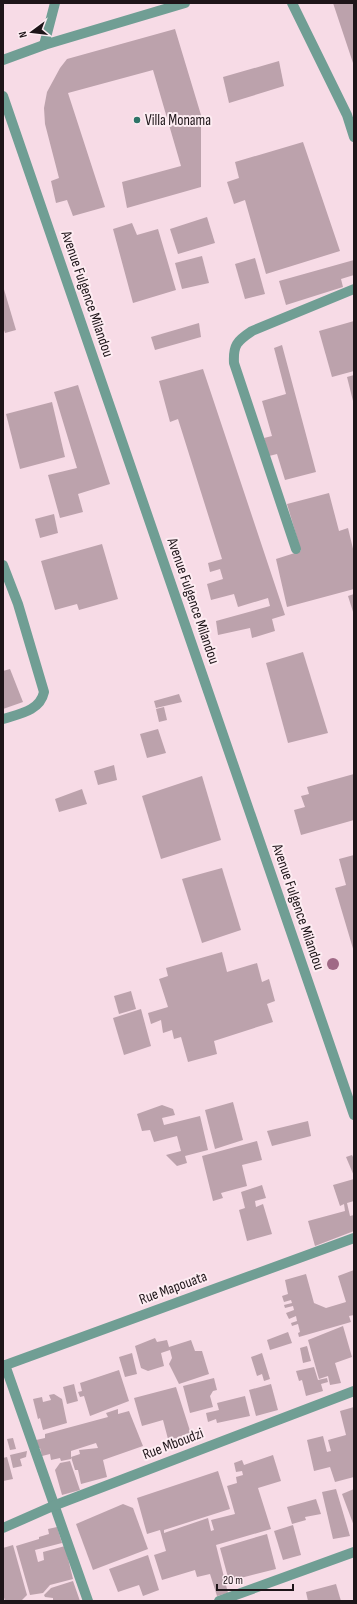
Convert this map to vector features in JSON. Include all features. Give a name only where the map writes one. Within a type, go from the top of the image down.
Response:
[{"type":"street","points":[[44,45],[56,3]]},
{"type":"street","points":[[3,60],[44,45],[185,3]]},
{"type":"street","points":[[292,3],[350,114],[354,137]]},
{"type":"street","name":"Avenue Fulgence Milandou","points":[[3,96],[354,1115]]},
{"type":"street","points":[[296,549],[234,363],[233,349],[241,338],[252,331],[354,290]]},
{"type":"street","points":[[3,566],[18,604],[44,692],[42,700],[35,708],[3,719]]},
{"type":"street","name":"Rue Mapouata","points":[[4,1366],[354,1238]]},
{"type":"street","points":[[4,1366],[88,1601]]},
{"type":"street","name":"Rue Mboudzi","points":[[3,1528],[53,1506],[354,1391]]},
{"type":"street","points":[[219,1601],[354,1552]]},
{"type":"building","points":[[333,3],[354,3],[354,66]]},
{"type":"building","points":[[175,29],[201,115],[201,187],[127,208],[122,182],[181,166],[153,70],[68,93],[105,207],[73,216],[67,200],[56,203],[51,181],[59,178],[45,124],[44,108],[47,92],[60,68],[67,59]]},
{"type":"building","points":[[279,61],[284,86],[229,103],[223,77]]},
{"type":"building","points":[[303,142],[340,251],[266,274],[245,200],[234,204],[227,182],[239,178],[235,162]]},
{"type":"building","points":[[207,217],[215,243],[178,254],[170,229]]},
{"type":"building","points":[[132,223],[137,235],[158,229],[176,290],[133,303],[113,229]]},
{"type":"building","points":[[202,256],[209,283],[182,289],[175,263]]},
{"type":"building","points":[[255,258],[265,294],[245,299],[235,264]]},
{"type":"building","points":[[354,260],[354,275],[341,279],[343,287],[286,305],[279,281]]},
{"type":"building","points":[[3,286],[16,330],[5,333],[3,327]]},
{"type":"building","points":[[354,321],[354,371],[332,377],[319,331]]},
{"type":"building","points":[[199,323],[201,337],[155,350],[151,337]]},
{"type":"building","points":[[282,345],[316,472],[285,480],[277,454],[269,456],[264,438],[272,436],[262,401],[286,394],[274,348]]},
{"type":"building","points":[[203,369],[285,615],[272,619],[275,631],[252,638],[250,628],[218,635],[216,621],[270,606],[268,598],[238,607],[234,594],[211,600],[207,584],[223,579],[220,569],[210,572],[208,563],[222,559],[178,419],[170,422],[159,381]]},
{"type":"building","points":[[354,375],[354,401],[353,401],[347,377]]},
{"type":"building","points":[[78,385],[110,484],[78,494],[83,512],[60,518],[48,475],[77,468],[54,392]]},
{"type":"building","points":[[52,402],[65,457],[20,469],[6,414]]},
{"type":"building","points":[[329,493],[339,531],[348,528],[354,553],[354,589],[287,607],[276,559],[301,551],[287,504]]},
{"type":"building","points":[[54,514],[58,533],[40,538],[35,519]]},
{"type":"building","points":[[102,544],[118,599],[79,610],[77,604],[55,610],[41,561]]},
{"type":"building","points":[[354,594],[354,615],[348,596]]},
{"type":"building","points":[[303,652],[328,733],[288,743],[266,663]]},
{"type":"building","points":[[10,669],[23,702],[3,709],[3,671]]},
{"type":"building","points":[[179,694],[182,702],[156,708],[154,701]]},
{"type":"building","points":[[164,707],[167,720],[159,722],[156,709]]},
{"type":"building","points":[[158,729],[166,753],[147,758],[140,734]]},
{"type":"building","points":[[114,765],[117,780],[98,785],[94,771]]},
{"type":"building","points":[[354,774],[354,820],[301,835],[294,810],[305,807],[301,796],[309,794],[307,787]]},
{"type":"building","points":[[202,776],[221,840],[161,859],[142,796]]},
{"type":"building","points":[[82,789],[87,804],[59,812],[55,799]]},
{"type":"building","points":[[354,855],[354,952],[335,888],[346,885],[339,859]]},
{"type":"building","points":[[222,868],[241,930],[202,943],[182,879]]},
{"type":"building","points":[[222,952],[227,972],[257,963],[262,982],[269,979],[275,1001],[267,1004],[273,1022],[214,1041],[217,1054],[188,1062],[181,1037],[174,1039],[172,1030],[163,1033],[161,1020],[151,1024],[148,1013],[168,1007],[159,979],[168,976],[166,968]]},
{"type":"building","points":[[131,991],[136,1009],[119,1014],[114,996]]},
{"type":"building","points":[[141,1009],[151,1046],[124,1055],[113,1018]]},
{"type":"building","points":[[233,1102],[243,1140],[215,1149],[205,1110]]},
{"type":"building","points":[[162,1105],[173,1109],[175,1115],[162,1118],[164,1125],[200,1116],[208,1150],[185,1156],[187,1163],[177,1166],[166,1155],[181,1151],[177,1136],[154,1142],[150,1130],[142,1131],[137,1114]]},
{"type":"building","points":[[308,1121],[311,1136],[272,1146],[267,1131]]},
{"type":"building","points":[[257,1141],[262,1160],[242,1165],[247,1186],[221,1193],[223,1198],[213,1201],[202,1156]]},
{"type":"building","points":[[352,1155],[354,1159],[354,1176],[346,1157]]},
{"type":"building","points":[[354,1179],[354,1201],[347,1203],[350,1216],[354,1215],[354,1231],[315,1246],[308,1221],[345,1211],[344,1204],[340,1206],[333,1185]]},
{"type":"building","points":[[262,1185],[266,1198],[255,1201],[256,1207],[263,1204],[272,1234],[247,1241],[239,1210],[245,1208],[241,1192]]},
{"type":"building","points":[[354,1270],[354,1315],[349,1316],[351,1322],[299,1337],[298,1333],[300,1332],[298,1324],[292,1326],[291,1323],[297,1321],[296,1316],[289,1319],[286,1313],[294,1310],[293,1306],[285,1308],[284,1305],[292,1303],[291,1300],[284,1302],[282,1296],[288,1294],[285,1280],[306,1274],[314,1303],[326,1308],[346,1302],[338,1276]]},
{"type":"building","points":[[343,1326],[352,1357],[335,1363],[341,1383],[330,1385],[328,1376],[319,1379],[308,1340]]},
{"type":"building","points":[[288,1332],[292,1343],[270,1350],[267,1340]]},
{"type":"building","points":[[155,1338],[157,1342],[167,1340],[169,1347],[191,1340],[195,1351],[202,1351],[209,1374],[179,1384],[169,1364],[172,1358],[170,1350],[161,1353],[164,1366],[148,1371],[141,1368],[135,1346]]},
{"type":"building","points":[[307,1346],[311,1361],[303,1363],[300,1348]]},
{"type":"building","points":[[132,1353],[137,1374],[125,1377],[119,1357]]},
{"type":"building","points":[[262,1353],[270,1379],[264,1381],[262,1374],[257,1376],[251,1357]]},
{"type":"building","points":[[314,1367],[318,1380],[327,1378],[328,1382],[321,1384],[323,1391],[306,1396],[302,1380],[299,1381],[296,1371]]},
{"type":"building","points":[[119,1370],[129,1401],[90,1416],[84,1396],[80,1397],[78,1392],[82,1391],[80,1383]]},
{"type":"building","points":[[214,1378],[217,1390],[213,1391],[210,1396],[213,1407],[190,1413],[183,1386]]},
{"type":"building","points":[[74,1384],[78,1401],[67,1404],[63,1387]]},
{"type":"building","points":[[271,1384],[278,1410],[256,1416],[249,1390]]},
{"type":"building","points":[[176,1387],[191,1434],[173,1442],[168,1439],[163,1420],[142,1426],[134,1398]]},
{"type":"building","points":[[54,1394],[62,1399],[67,1423],[43,1430],[40,1418],[38,1419],[33,1399],[42,1397],[43,1402],[51,1400],[49,1395]]},
{"type":"building","points":[[245,1396],[250,1416],[217,1423],[216,1419],[208,1422],[206,1413],[219,1410],[217,1403]]},
{"type":"building","points":[[354,1407],[354,1477],[335,1482],[330,1467],[314,1471],[307,1440],[323,1436],[327,1452],[331,1451],[328,1440],[346,1435],[340,1411]]},
{"type":"building","points":[[118,1409],[118,1414],[129,1411],[143,1446],[103,1460],[107,1477],[81,1484],[78,1470],[75,1470],[71,1457],[71,1459],[61,1461],[60,1458],[51,1460],[50,1454],[42,1456],[36,1440],[45,1438],[45,1434],[108,1417],[106,1413]],"holes":[[[96,1443],[98,1448],[79,1450],[80,1454],[71,1457],[71,1451]]]},
{"type":"building","points":[[13,1438],[16,1449],[10,1450],[7,1439]]},
{"type":"building","points":[[27,1451],[26,1457],[20,1459],[22,1466],[13,1468],[10,1455]]},
{"type":"building","points":[[273,1455],[281,1481],[258,1488],[271,1529],[216,1545],[228,1593],[217,1596],[210,1574],[197,1577],[195,1570],[162,1580],[154,1555],[166,1551],[160,1530],[147,1534],[137,1498],[218,1471],[230,1509],[164,1530],[164,1533],[208,1518],[211,1531],[214,1530],[211,1520],[235,1514],[227,1486],[237,1483],[236,1477],[243,1475],[242,1471],[236,1472],[234,1463],[242,1460],[244,1465]]},
{"type":"building","points":[[7,1457],[13,1479],[3,1481],[3,1458]]},
{"type":"building","points":[[70,1461],[80,1490],[62,1495],[55,1470],[60,1463]]},
{"type":"building","points":[[336,1489],[350,1536],[333,1539],[322,1492]]},
{"type":"building","points":[[354,1489],[354,1526],[342,1494]]},
{"type":"building","points":[[316,1499],[321,1514],[305,1517],[306,1520],[292,1524],[287,1507]]},
{"type":"building","points":[[123,1504],[133,1508],[148,1549],[93,1570],[76,1524]]},
{"type":"building","points":[[293,1525],[301,1555],[283,1560],[274,1531]]},
{"type":"building","points":[[57,1527],[62,1543],[35,1550],[38,1562],[44,1560],[43,1552],[65,1546],[73,1579],[50,1585],[43,1593],[30,1595],[16,1546],[39,1539],[39,1537],[49,1534],[48,1529]]},
{"type":"building","points":[[267,1534],[276,1569],[229,1581],[220,1548]]},
{"type":"building","points":[[13,1545],[27,1595],[21,1601],[5,1601],[3,1594],[3,1548]]},
{"type":"building","points":[[148,1555],[159,1590],[143,1596],[139,1585],[118,1592],[109,1569]]},
{"type":"building","points":[[73,1581],[80,1601],[53,1601],[53,1598],[45,1597],[44,1595],[51,1588]]},
{"type":"building","points":[[336,1584],[341,1601],[308,1601],[306,1592]]},
{"type":"place","name":"Villa Monama","points":[[137,120]]}]
